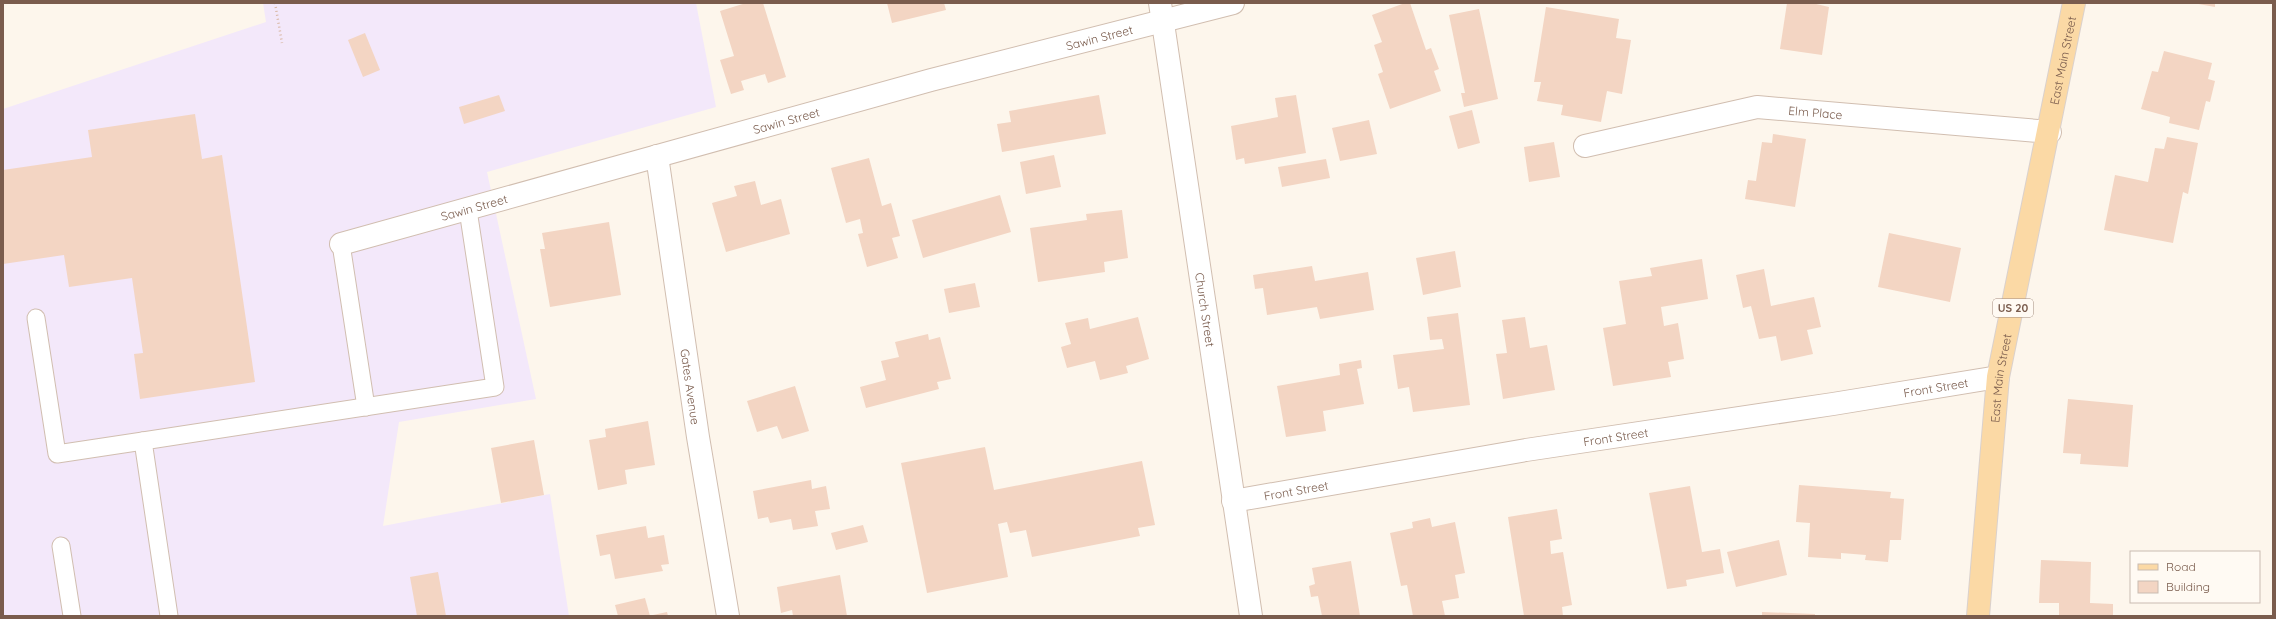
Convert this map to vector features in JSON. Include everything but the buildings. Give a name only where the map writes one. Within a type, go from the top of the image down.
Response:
[{"type":"main road","name":"East Main Street","points":[[1978,616],[1998,377],[2050,132],[2074,3]]},
{"type":"street","name":"Sawin Street","points":[[342,244],[930,80],[1161,12],[1233,3]]},
{"type":"street","name":"Church Street","points":[[1161,12],[1251,616]]},
{"type":"street","name":"Elm Place","points":[[1585,146],[1757,107],[2050,132]]},
{"type":"street","name":"Gates Avenue","points":[[657,156],[698,437],[728,616]]},
{"type":"street","name":"Front Street","points":[[1233,501],[1526,450],[1834,404],[1998,377]]},
{"type":"lane","points":[[36,318],[57,454],[495,387],[468,210]]},
{"type":"lane","points":[[342,244],[366,407]]},
{"type":"lane","points":[[142,441],[169,616]]},
{"type":"lane","points":[[61,546],[72,616]]},
{"type":"path","points":[[276,3],[282,43]]},
{"type":"shaded area","points":[[263,3],[696,3],[716,107],[487,172],[536,399],[399,422],[383,526],[550,494],[569,616],[3,616],[3,109],[266,22]]}]
